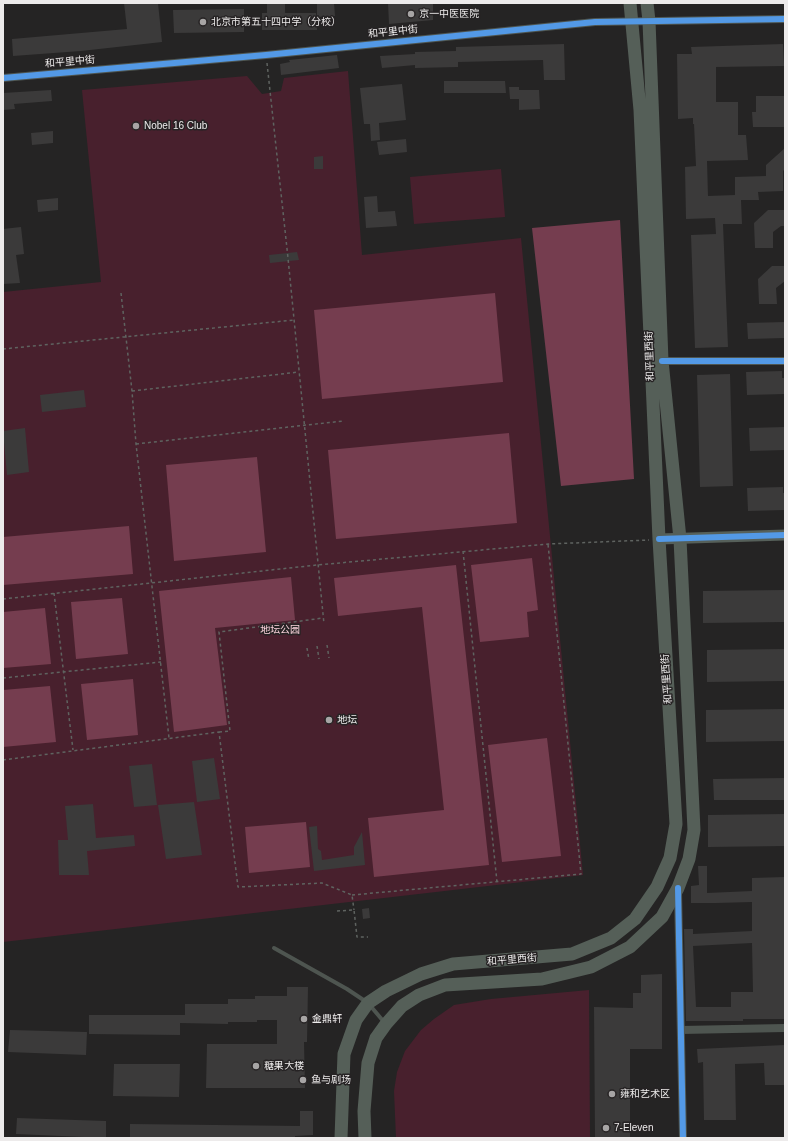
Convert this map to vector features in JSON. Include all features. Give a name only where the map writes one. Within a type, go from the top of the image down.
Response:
[{"type":"main road","name":"和平里西街","points":[[341,1138],[344,1054],[356,1020],[368,1003],[421,974],[453,964],[572,954],[611,938],[635,919],[657,888],[670,858],[676,824],[659,540],[640,110],[630,3]]},
{"type":"main road","name":"和平里西街","points":[[365,1138],[364,1111],[368,1063],[376,1038],[402,1006],[419,995],[445,985],[542,979],[591,967],[630,947],[662,917],[678,888],[689,859],[694,830],[680,539],[662,361],[649,22],[647,3]]},
{"type":"street","name":"和平里中街","points":[[3,78],[266,55],[595,22],[785,19]]},
{"type":"street","points":[[662,361],[785,361]]},
{"type":"street","points":[[659,540],[785,535]]},
{"type":"street","points":[[678,888],[683,1138]]},
{"type":"street","points":[[681,1030],[785,1028]]},
{"type":"lane","points":[[274,948],[347,989],[368,1003],[386,1024]]},
{"type":"path","points":[[266,55],[324,624]]},
{"type":"path","points":[[122,293],[136,444],[169,738]]},
{"type":"path","points":[[3,349],[294,320]]},
{"type":"path","points":[[132,391],[299,372]]},
{"type":"path","points":[[136,444],[343,420]]},
{"type":"path","points":[[3,599],[317,565],[463,551],[548,544],[659,540]]},
{"type":"path","points":[[219,732],[238,886],[322,883],[352,895],[581,874],[548,544]]},
{"type":"path","points":[[463,551],[497,882]]},
{"type":"path","points":[[54,593],[73,751]]},
{"type":"path","points":[[3,760],[230,731],[219,632],[323,618]]},
{"type":"path","points":[[327,645],[329,658]]},
{"type":"path","points":[[317,646],[319,659]]},
{"type":"path","points":[[308,648],[309,660]]},
{"type":"path","points":[[3,678],[161,662]]},
{"type":"path","points":[[352,895],[357,937],[368,937]]},
{"type":"path","points":[[337,911],[354,910]]},
{"type":"green space","name":"地坛公园","points":[[348,71],[362,255],[521,238],[583,875],[3,942],[3,292],[101,282],[82,90],[247,76],[262,94],[281,91],[284,78]]},
{"type":"green space","points":[[501,169],[505,217],[414,224],[410,177]]},
{"type":"green space","points":[[589,990],[590,1138],[396,1138],[394,1091],[397,1072],[405,1051],[421,1030],[434,1019],[454,1005],[491,999]]},
{"type":"shaded area","points":[[620,220],[634,479],[561,486],[532,228]]},
{"type":"shaded area","points":[[495,293],[503,382],[322,399],[314,310]]},
{"type":"shaded area","points":[[509,433],[517,523],[336,539],[328,450]]},
{"type":"shaded area","points":[[257,457],[266,552],[174,561],[166,465]]},
{"type":"shaded area","points":[[129,526],[133,574],[3,585],[3,537]]},
{"type":"shaded area","points":[[532,558],[538,610],[527,612],[529,637],[480,642],[471,565]]},
{"type":"shaded area","points":[[456,565],[489,865],[374,877],[368,818],[444,810],[422,607],[338,616],[334,578]]},
{"type":"shaded area","points":[[291,577],[295,620],[215,628],[227,725],[174,732],[159,591]]},
{"type":"shaded area","points":[[122,598],[128,654],[76,659],[71,602]]},
{"type":"shaded area","points":[[45,608],[51,664],[3,668],[3,612]]},
{"type":"shaded area","points":[[133,679],[138,735],[87,740],[81,684]]},
{"type":"shaded area","points":[[50,686],[56,742],[3,747],[3,690]]},
{"type":"shaded area","points":[[547,738],[561,856],[502,862],[488,745]]},
{"type":"shaded area","points":[[306,822],[310,867],[249,873],[245,827]]},
{"type":"building","points":[[124,3],[158,3],[162,42],[81,51],[13,56],[12,39],[127,29]]},
{"type":"building","points":[[267,3],[285,3],[285,13],[316,13],[317,30],[262,30],[262,13],[267,13]]},
{"type":"building","points":[[317,3],[334,3],[335,16],[317,17]]},
{"type":"building","name":"京一中医医院","points":[[388,3],[433,3],[433,20],[389,24]]},
{"type":"building","points":[[244,9],[244,32],[174,33],[173,10]]},
{"type":"building","points":[[564,44],[565,80],[544,80],[543,60],[458,62],[458,67],[415,68],[415,65],[382,68],[380,56],[415,54],[415,52],[456,51],[456,47]]},
{"type":"building","points":[[783,44],[784,66],[716,67],[716,102],[738,102],[738,135],[746,135],[748,160],[707,161],[708,196],[735,195],[735,177],[766,176],[766,165],[785,148],[785,169],[783,171],[783,191],[758,192],[759,200],[741,200],[742,224],[723,224],[728,347],[695,348],[691,235],[716,234],[715,218],[686,219],[685,167],[696,166],[694,124],[693,118],[678,119],[677,54],[692,54],[691,47]]},
{"type":"building","points":[[337,55],[339,68],[281,75],[280,64],[290,62],[289,60]]},
{"type":"building","points":[[444,81],[505,81],[506,93],[444,93]]},
{"type":"building","points":[[402,84],[406,120],[379,123],[380,140],[371,141],[370,124],[364,124],[360,88]]},
{"type":"building","points":[[509,87],[519,87],[519,90],[539,90],[540,109],[519,110],[519,99],[510,99]]},
{"type":"building","points":[[51,90],[52,101],[14,104],[15,109],[3,110],[3,93]]},
{"type":"building","points":[[756,96],[784,96],[785,127],[753,127],[752,112],[756,112]]},
{"type":"building","points":[[53,131],[53,143],[32,145],[31,133]]},
{"type":"building","points":[[406,139],[407,152],[379,155],[377,142]]},
{"type":"building","points":[[323,156],[323,169],[314,169],[314,157]]},
{"type":"building","points":[[377,196],[378,212],[395,211],[397,226],[366,228],[364,197]]},
{"type":"building","points":[[58,198],[58,210],[38,212],[37,200]]},
{"type":"building","points":[[768,210],[785,210],[785,226],[781,226],[773,232],[773,248],[755,248],[754,223]]},
{"type":"building","points":[[21,227],[24,254],[16,255],[20,283],[3,284],[3,229]]},
{"type":"building","points":[[297,252],[299,260],[270,263],[269,255]]},
{"type":"building","points":[[772,266],[785,266],[785,281],[776,288],[777,304],[759,304],[758,279]]},
{"type":"building","points":[[785,322],[785,338],[748,339],[747,323]]},
{"type":"building","points":[[782,371],[782,378],[785,378],[785,394],[747,395],[746,372]]},
{"type":"building","points":[[730,374],[733,486],[700,487],[697,375]]},
{"type":"building","points":[[84,390],[86,407],[42,412],[40,395]]},
{"type":"building","points":[[785,427],[785,450],[750,451],[749,428]]},
{"type":"building","points":[[25,428],[29,472],[7,475],[3,431]]},
{"type":"building","points":[[783,487],[783,493],[785,493],[785,510],[748,511],[747,488]]},
{"type":"building","points":[[785,590],[785,622],[703,623],[703,591]]},
{"type":"building","points":[[785,649],[785,681],[707,682],[707,650]]},
{"type":"building","points":[[785,709],[785,741],[706,742],[706,710]]},
{"type":"building","points":[[214,758],[220,799],[197,802],[192,761]]},
{"type":"building","points":[[152,764],[157,805],[134,807],[129,766]]},
{"type":"building","points":[[785,778],[785,800],[714,800],[713,779]]},
{"type":"building","points":[[194,802],[202,855],[166,859],[158,805]]},
{"type":"building","points":[[93,804],[96,838],[134,835],[135,846],[87,851],[89,875],[59,875],[58,840],[68,840],[65,806]]},
{"type":"building","points":[[785,814],[785,846],[708,847],[708,815]]},
{"type":"building","points":[[317,826],[318,849],[321,851],[322,860],[354,855],[354,847],[362,832],[365,865],[314,871],[309,827]]},
{"type":"building","points":[[698,866],[707,866],[707,893],[752,891],[752,878],[785,877],[785,1019],[686,1021],[684,929],[693,929],[693,934],[752,931],[752,902],[691,903],[691,886],[699,885]],"holes":[[[752,943],[753,992],[731,992],[731,1007],[696,1007],[693,946]]]},
{"type":"building","points":[[369,908],[370,918],[363,919],[362,909]]},
{"type":"building","name":"雍和艺术区","points":[[662,974],[662,1049],[630,1049],[630,1138],[595,1138],[594,1007],[633,1008],[633,993],[641,993],[641,975]]},
{"type":"building","points":[[287,987],[308,987],[307,1042],[304,1042],[305,1088],[206,1088],[207,1044],[277,1044],[277,1020],[228,1022],[228,1024],[180,1023],[180,1035],[89,1034],[89,1015],[185,1015],[185,1004],[228,1004],[228,999],[255,999],[255,996],[287,996]]},
{"type":"building","points":[[10,1030],[87,1032],[86,1055],[8,1052]]},
{"type":"building","points":[[785,1045],[785,1085],[765,1085],[764,1063],[735,1064],[736,1120],[704,1120],[703,1062],[698,1063],[697,1049]]},
{"type":"building","points":[[114,1064],[180,1064],[179,1097],[113,1096]]},
{"type":"building","points":[[300,1111],[313,1111],[313,1135],[295,1136],[295,1138],[130,1138],[130,1124],[300,1126]]},
{"type":"building","points":[[17,1118],[106,1121],[106,1138],[16,1134]]},
{"type":"cycle path","points":[[3,78],[266,55],[595,22],[785,19]]},
{"type":"cycle path","points":[[662,361],[785,361]]},
{"type":"cycle path","points":[[659,539],[785,535]]},
{"type":"cycle path","points":[[678,888],[683,1138]]},
{"type":"place","name":"京一中医医院","points":[[411,14]]},
{"type":"place","name":"北京市第五十四中学（分校）","points":[[203,22]]},
{"type":"place","name":"Nobel 16 Club","points":[[136,126]]},
{"type":"place","name":"地坛","points":[[329,720]]},
{"type":"place","name":"金鼎轩","points":[[304,1019]]},
{"type":"place","name":"糖果大楼","points":[[256,1066]]},
{"type":"place","name":"鱼与剧场","points":[[303,1080]]},
{"type":"place","name":"雍和艺术区","points":[[612,1094]]},
{"type":"place","name":"7-Eleven","points":[[606,1128]]}]
